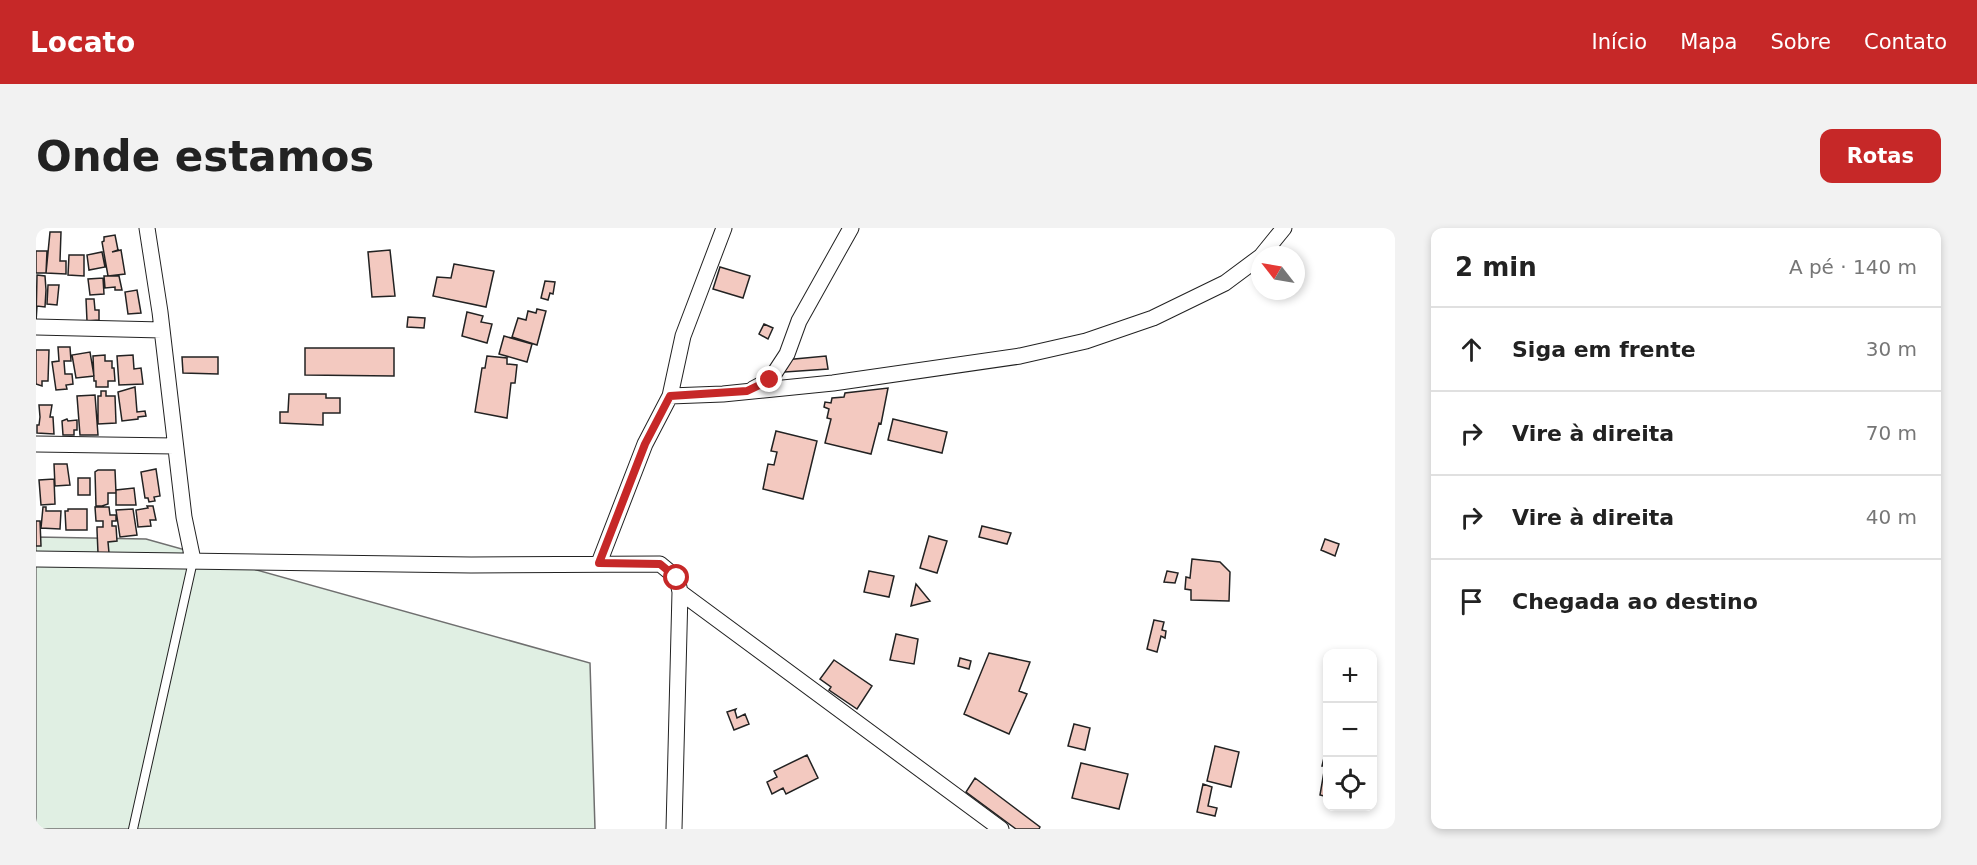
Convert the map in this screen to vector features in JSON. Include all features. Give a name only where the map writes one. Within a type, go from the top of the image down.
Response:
[{"type":"street","points":[[147,228],[162,330],[184,517],[193,560]]},
{"type":"street","points":[[599,563],[645,444],[670,396],[683,336],[724,228]]},
{"type":"street","points":[[747,391],[770,380],[787,354],[799,321],[851,228]]},
{"type":"street","points":[[1269,246],[1284,228]]},
{"type":"street","points":[[670,396],[833,383],[1008,357],[1086,340],[1163,313],[1225,283],[1251,264]]},
{"type":"street","points":[[36,327],[162,330]]},
{"type":"street","points":[[36,444],[175,446]]},
{"type":"street","points":[[36,559],[471,565],[660,564],[677,578],[680,592],[674,829]]},
{"type":"street","points":[[680,592],[1001,829]]},
{"type":"lane","points":[[133,829],[193,560]]},
{"type":"green space","points":[[36,537],[146,539],[590,663],[595,829],[36,829]]},
{"type":"building","points":[[50,232],[61,232],[60,261],[66,261],[66,274],[46,273]]},
{"type":"building","points":[[115,235],[118,250],[112,252],[121,250],[125,274],[108,276],[102,242],[104,237]]},
{"type":"building","points":[[390,250],[395,296],[372,297],[368,252]]},
{"type":"building","points":[[36,251],[47,251],[46,273],[36,273]]},
{"type":"building","points":[[102,252],[105,267],[89,270],[87,255]]},
{"type":"building","points":[[69,255],[84,255],[84,276],[68,275]]},
{"type":"building","points":[[454,264],[494,271],[486,307],[433,296],[437,277],[451,278]]},
{"type":"building","points":[[720,267],[750,276],[743,298],[713,289]]},
{"type":"building","points":[[37,275],[45,276],[46,290],[45,307],[37,306],[36,322]]},
{"type":"building","points":[[104,276],[119,276],[122,290],[115,290],[115,287],[105,288]]},
{"type":"building","points":[[103,278],[104,294],[90,295],[88,279]]},
{"type":"building","points":[[545,281],[555,282],[553,294],[550,293],[548,300],[541,298]]},
{"type":"building","points":[[48,285],[59,285],[57,305],[47,304]]},
{"type":"building","points":[[137,290],[141,313],[128,314],[125,292]]},
{"type":"building","points":[[86,299],[94,299],[95,310],[99,310],[99,320],[87,321]]},
{"type":"building","points":[[537,309],[546,311],[537,345],[512,337],[518,318],[526,320],[528,311],[536,313]]},
{"type":"building","points":[[467,312],[483,316],[481,322],[492,324],[487,343],[462,336]]},
{"type":"building","points":[[408,317],[425,318],[424,328],[407,327]]},
{"type":"building","points":[[764,324],[773,328],[768,339],[759,334]]},
{"type":"building","points":[[504,336],[532,344],[527,362],[499,354]]},
{"type":"building","points":[[58,347],[70,347],[71,361],[64,361],[65,374],[72,374],[73,384],[66,385],[67,389],[56,390],[52,362],[59,361]]},
{"type":"building","points":[[305,348],[394,348],[394,376],[305,375]]},
{"type":"building","points":[[36,350],[49,350],[48,381],[42,381],[42,386],[36,384]]},
{"type":"building","points":[[90,352],[94,376],[76,378],[72,355]]},
{"type":"building","points":[[105,355],[105,361],[112,361],[115,381],[108,381],[108,387],[96,387],[93,356]]},
{"type":"building","points":[[133,355],[134,369],[141,368],[143,384],[119,385],[117,356]]},
{"type":"building","points":[[487,356],[507,358],[507,364],[517,365],[515,383],[511,383],[507,418],[475,412],[482,368],[485,368]]},
{"type":"building","points":[[826,356],[828,369],[785,372],[784,360]]},
{"type":"building","points":[[182,357],[218,357],[218,374],[183,373]]},
{"type":"building","points":[[135,387],[137,412],[145,411],[146,416],[122,421],[118,392]]},
{"type":"building","points":[[888,388],[881,424],[879,423],[871,454],[825,443],[831,419],[827,418],[829,409],[824,407],[825,402],[831,403],[832,398],[844,397],[845,393]]},
{"type":"building","points":[[101,391],[106,391],[106,396],[115,396],[116,423],[98,424],[98,396],[101,396]]},
{"type":"building","points":[[289,394],[326,394],[326,398],[340,398],[340,413],[323,413],[323,425],[280,423],[280,412],[288,412]]},
{"type":"building","points":[[95,395],[98,435],[80,435],[77,396]]},
{"type":"building","points":[[39,405],[52,405],[50,417],[53,417],[54,434],[37,433],[40,417]]},
{"type":"building","points":[[67,419],[68,421],[77,420],[77,430],[74,430],[74,435],[63,435],[62,421]]},
{"type":"building","points":[[893,419],[947,432],[942,453],[888,440]]},
{"type":"building","points":[[776,431],[817,441],[803,499],[763,489],[768,464],[774,465],[777,452],[771,451]]},
{"type":"building","points":[[54,464],[67,464],[70,485],[55,486]]},
{"type":"building","points":[[156,469],[160,496],[154,497],[155,501],[149,502],[148,498],[145,498],[141,472]]},
{"type":"building","points":[[115,470],[116,493],[108,493],[108,504],[102,506],[96,506],[95,472]]},
{"type":"building","points":[[78,478],[90,478],[90,495],[78,495]]},
{"type":"building","points":[[54,479],[55,504],[41,505],[39,480]]},
{"type":"building","points":[[134,488],[136,505],[116,505],[116,490]]},
{"type":"building","points":[[147,506],[153,506],[156,520],[150,520],[151,526],[138,527],[136,510],[148,508]]},
{"type":"building","points":[[43,507],[46,507],[46,511],[61,511],[60,529],[41,528]]},
{"type":"building","points":[[95,507],[109,507],[110,515],[116,515],[116,521],[112,521],[112,526],[116,526],[117,541],[108,542],[109,553],[98,553],[97,527],[103,527],[103,521],[96,521]]},
{"type":"building","points":[[87,509],[87,530],[66,530],[65,511]]},
{"type":"building","points":[[133,509],[137,535],[120,537],[116,510]]},
{"type":"building","points":[[36,521],[40,521],[41,546],[36,546]]},
{"type":"building","points":[[982,526],[1011,533],[1007,544],[979,537]]},
{"type":"building","points":[[929,536],[947,541],[937,573],[920,568]]},
{"type":"building","points":[[1325,539],[1339,544],[1335,556],[1321,550]]},
{"type":"building","points":[[1192,559],[1220,562],[1230,572],[1229,601],[1191,600],[1191,590],[1185,589],[1186,577],[1190,578]]},
{"type":"building","points":[[869,571],[894,576],[889,597],[864,592]]},
{"type":"building","points":[[1167,571],[1178,573],[1175,583],[1164,582]]},
{"type":"building","points":[[916,584],[930,601],[911,606]]},
{"type":"building","points":[[1154,620],[1164,622],[1162,630],[1166,631],[1165,638],[1161,636],[1157,652],[1147,649]]},
{"type":"building","points":[[896,634],[918,639],[914,664],[890,660]]},
{"type":"building","points":[[989,653],[1030,662],[1019,691],[1027,694],[1009,734],[964,714]]},
{"type":"building","points":[[960,658],[971,661],[969,669],[958,666]]},
{"type":"building","points":[[834,660],[872,686],[857,709],[829,690],[831,687],[820,679]]},
{"type":"building","points":[[736,709],[737,718],[745,714],[749,724],[734,730],[727,712]]},
{"type":"building","points":[[1074,724],[1090,728],[1085,750],[1068,746]]},
{"type":"building","points":[[1215,746],[1239,752],[1231,787],[1207,781]]},
{"type":"building","points":[[807,755],[818,778],[786,794],[783,788],[772,794],[767,782],[777,777],[774,771]]},
{"type":"building","points":[[1081,763],[1128,774],[1119,809],[1072,798]]},
{"type":"building","points":[[975,778],[1040,827],[1039,829],[1016,829],[966,792]]},
{"type":"building","points":[[1323,778],[1323,796],[1320,795]]},
{"type":"building","points":[[1203,784],[1212,787],[1208,806],[1217,808],[1215,816],[1197,812]]},
{"type":"route","points":[[677,578],[660,564],[599,563],[645,444],[670,396],[747,391],[770,380]]}]
